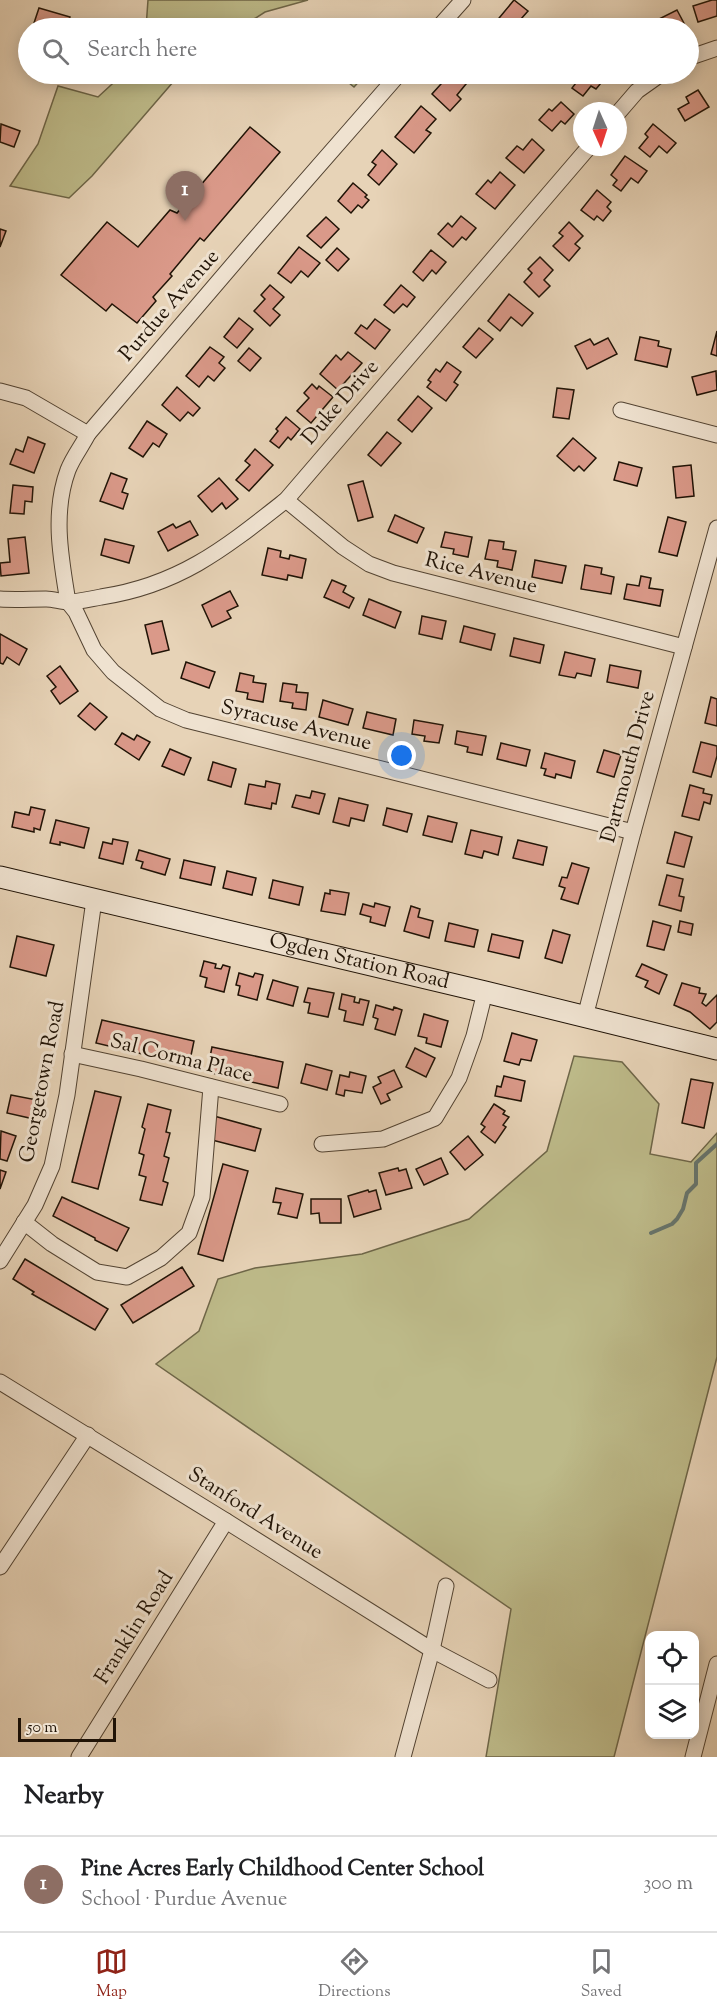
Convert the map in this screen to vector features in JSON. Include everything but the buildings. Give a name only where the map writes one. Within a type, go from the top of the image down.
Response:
[{"type":"street","points":[[447,18],[464,0]]},
{"type":"street","points":[[699,54],[717,48]]},
{"type":"street","name":"Purdue Avenue","points":[[68,602],[60,553],[58,516],[68,468],[88,434],[390,84]]},
{"type":"street","points":[[627,103],[648,84]]},
{"type":"street","name":"Duke Drive","points":[[0,599],[49,598],[68,602],[118,595],[160,583],[215,555],[286,500],[581,156]]},
{"type":"street","points":[[0,391],[26,398],[88,434]]},
{"type":"street","points":[[621,410],[717,435]]},
{"type":"street","name":"Rice Avenue","points":[[286,500],[343,547],[369,564],[393,573],[684,647]]},
{"type":"street","name":"Dartmouth Drive","points":[[585,1017],[633,832],[717,528]]},
{"type":"street","name":"Syracuse Avenue","points":[[68,602],[76,612],[94,650],[113,672],[160,709],[186,720],[633,832]]},
{"type":"street","name":"Ogden Station Road","points":[[0,877],[717,1049]]},
{"type":"street","name":"Georgetown Road","points":[[0,1261],[35,1205],[52,1166],[60,1134],[94,900]]},
{"type":"street","points":[[322,1144],[384,1139],[435,1118],[459,1078],[474,1036],[485,992]]},
{"type":"street","name":"Sal Corma Place","points":[[72,1054],[280,1104]]},
{"type":"street","points":[[24,1222],[52,1244],[97,1272],[127,1278],[161,1258],[189,1233],[202,1197],[211,1088]]},
{"type":"street","name":"Stanford Avenue","points":[[0,1382],[432,1650],[489,1680]]},
{"type":"street","points":[[0,1567],[88,1435]]},
{"type":"street","name":"Franklin Road","points":[[79,1757],[226,1521]]},
{"type":"street","points":[[403,1757],[432,1650],[446,1586]]},
{"type":"street","points":[[693,1757],[717,1664]]},
{"type":"shaded area","points":[[148,0],[308,0],[265,12],[256,18],[147,18]]},
{"type":"shaded area","points":[[112,84],[171,84],[92,176],[69,198],[10,186],[38,144],[58,86],[98,97]]},
{"type":"shaded area","points":[[574,1056],[622,1062],[659,1104],[650,1154],[691,1162],[717,1133],[717,1357],[614,1757],[486,1757],[511,1609],[156,1364],[199,1331],[218,1279],[255,1268],[362,1254],[469,1219],[547,1151]]},
{"type":"waterway","points":[[651,1233],[672,1224],[677,1219],[683,1209],[687,1193],[696,1184],[696,1163],[717,1144]]},
{"type":"place","name":"Pine Acres Early Childhood Center School","points":[[185,221]]}]
